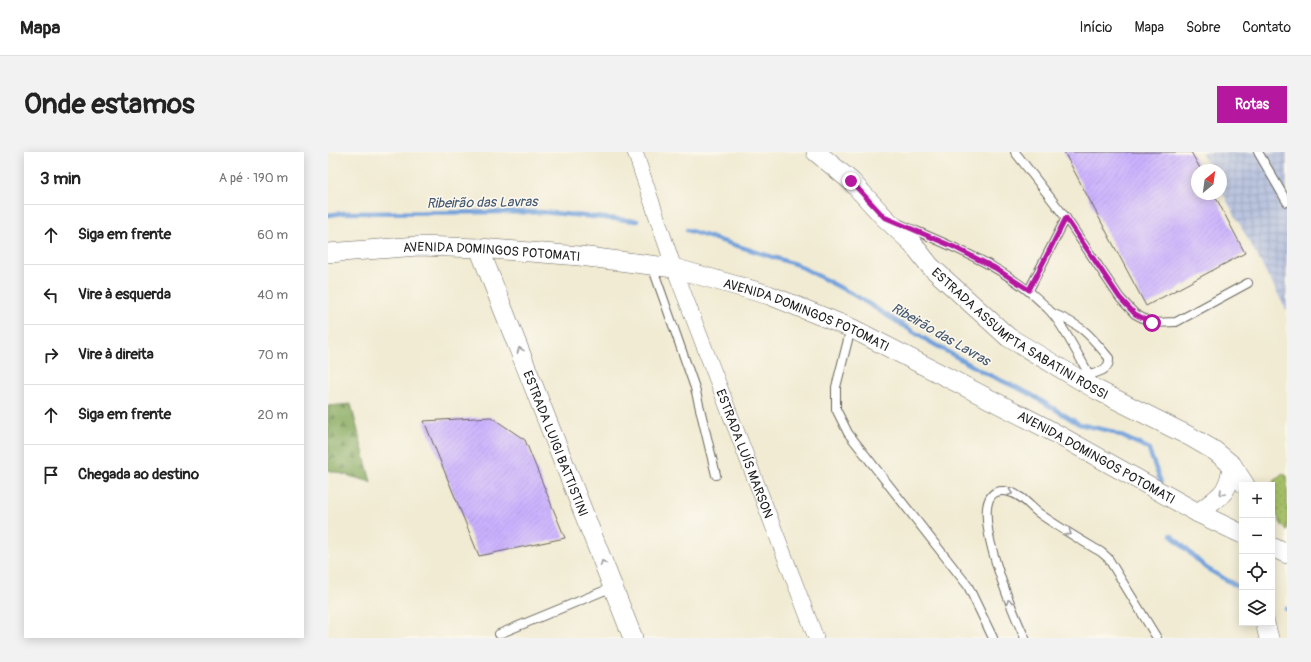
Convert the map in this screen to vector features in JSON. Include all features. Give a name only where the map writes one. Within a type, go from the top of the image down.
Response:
[{"type":"street","name":"ESTRADA LUÍS MARSON","points":[[635,152],[674,268],[816,638]]},
{"type":"street","name":"ESTRADA ASSUMPTA SABATINI ROSSI","points":[[816,152],[851,181],[884,217],[912,243],[930,266],[1008,337],[1215,451],[1232,465],[1244,482]]},
{"type":"street","name":"AVENIDA DOMINGOS POTOMATI","points":[[328,253],[418,246],[479,248],[580,256],[674,268],[769,295],[851,328],[1044,427],[1198,513],[1239,533]]},
{"type":"street","name":"ESTRADA LUIGI BATTISTINI","points":[[479,248],[633,638]]},
{"type":"street","points":[[1198,513],[1224,492],[1229,484],[1232,465]]},
{"type":"street","points":[[1275,549],[1287,554]]},
{"type":"street","points":[[1266,626],[1269,638]]},
{"type":"lane","points":[[1015,152],[1066,218],[1120,298],[1135,314],[1152,323],[1176,322],[1248,283]]},
{"type":"lane","points":[[1258,152],[1287,202]]},
{"type":"lane","points":[[884,217],[954,247],[995,268],[1029,290],[1052,313],[1093,383],[1110,364],[1109,358],[1081,326],[1052,313]]},
{"type":"lane","points":[[1029,290],[1066,218]]},
{"type":"lane","points":[[652,265],[695,388],[716,475]]},
{"type":"lane","points":[[851,328],[836,387],[836,410],[848,434],[968,586],[993,638]]},
{"type":"lane","points":[[1025,638],[1012,610],[998,569],[987,520],[987,507],[991,498],[993,495],[1003,490],[1013,493],[1037,511],[1108,558],[1157,638]]},
{"type":"lane","points":[[499,634],[613,587]]},
{"type":"shaded area","points":[[1201,152],[1287,152],[1287,311],[1226,200],[1227,164],[1207,164]]},
{"type":"green space","points":[[351,404],[371,482],[328,470],[328,406]]},
{"type":"green space","points":[[1283,474],[1287,476],[1287,530],[1279,521],[1277,515],[1275,482],[1273,482]]},
{"type":"building","points":[[1064,152],[1191,152],[1198,164],[1191,164],[1191,200],[1217,200],[1245,253],[1146,306]]},
{"type":"building","points":[[491,417],[525,440],[565,538],[479,556],[424,421]]},
{"type":"waterway","name":"Ribeirão das Lavras","points":[[328,215],[343,213],[542,212],[637,221]]},
{"type":"waterway","name":"Ribeirão das Lavras","points":[[687,230],[798,265],[856,296],[925,339],[983,372],[1030,394],[1079,424],[1110,431],[1148,448],[1161,482]]},
{"type":"waterway","points":[[1171,535],[1206,568],[1239,587]]},
{"type":"route","points":[[851,181],[884,217],[954,247],[995,268],[1029,290],[1066,218],[1120,298],[1135,314],[1152,323]]}]
